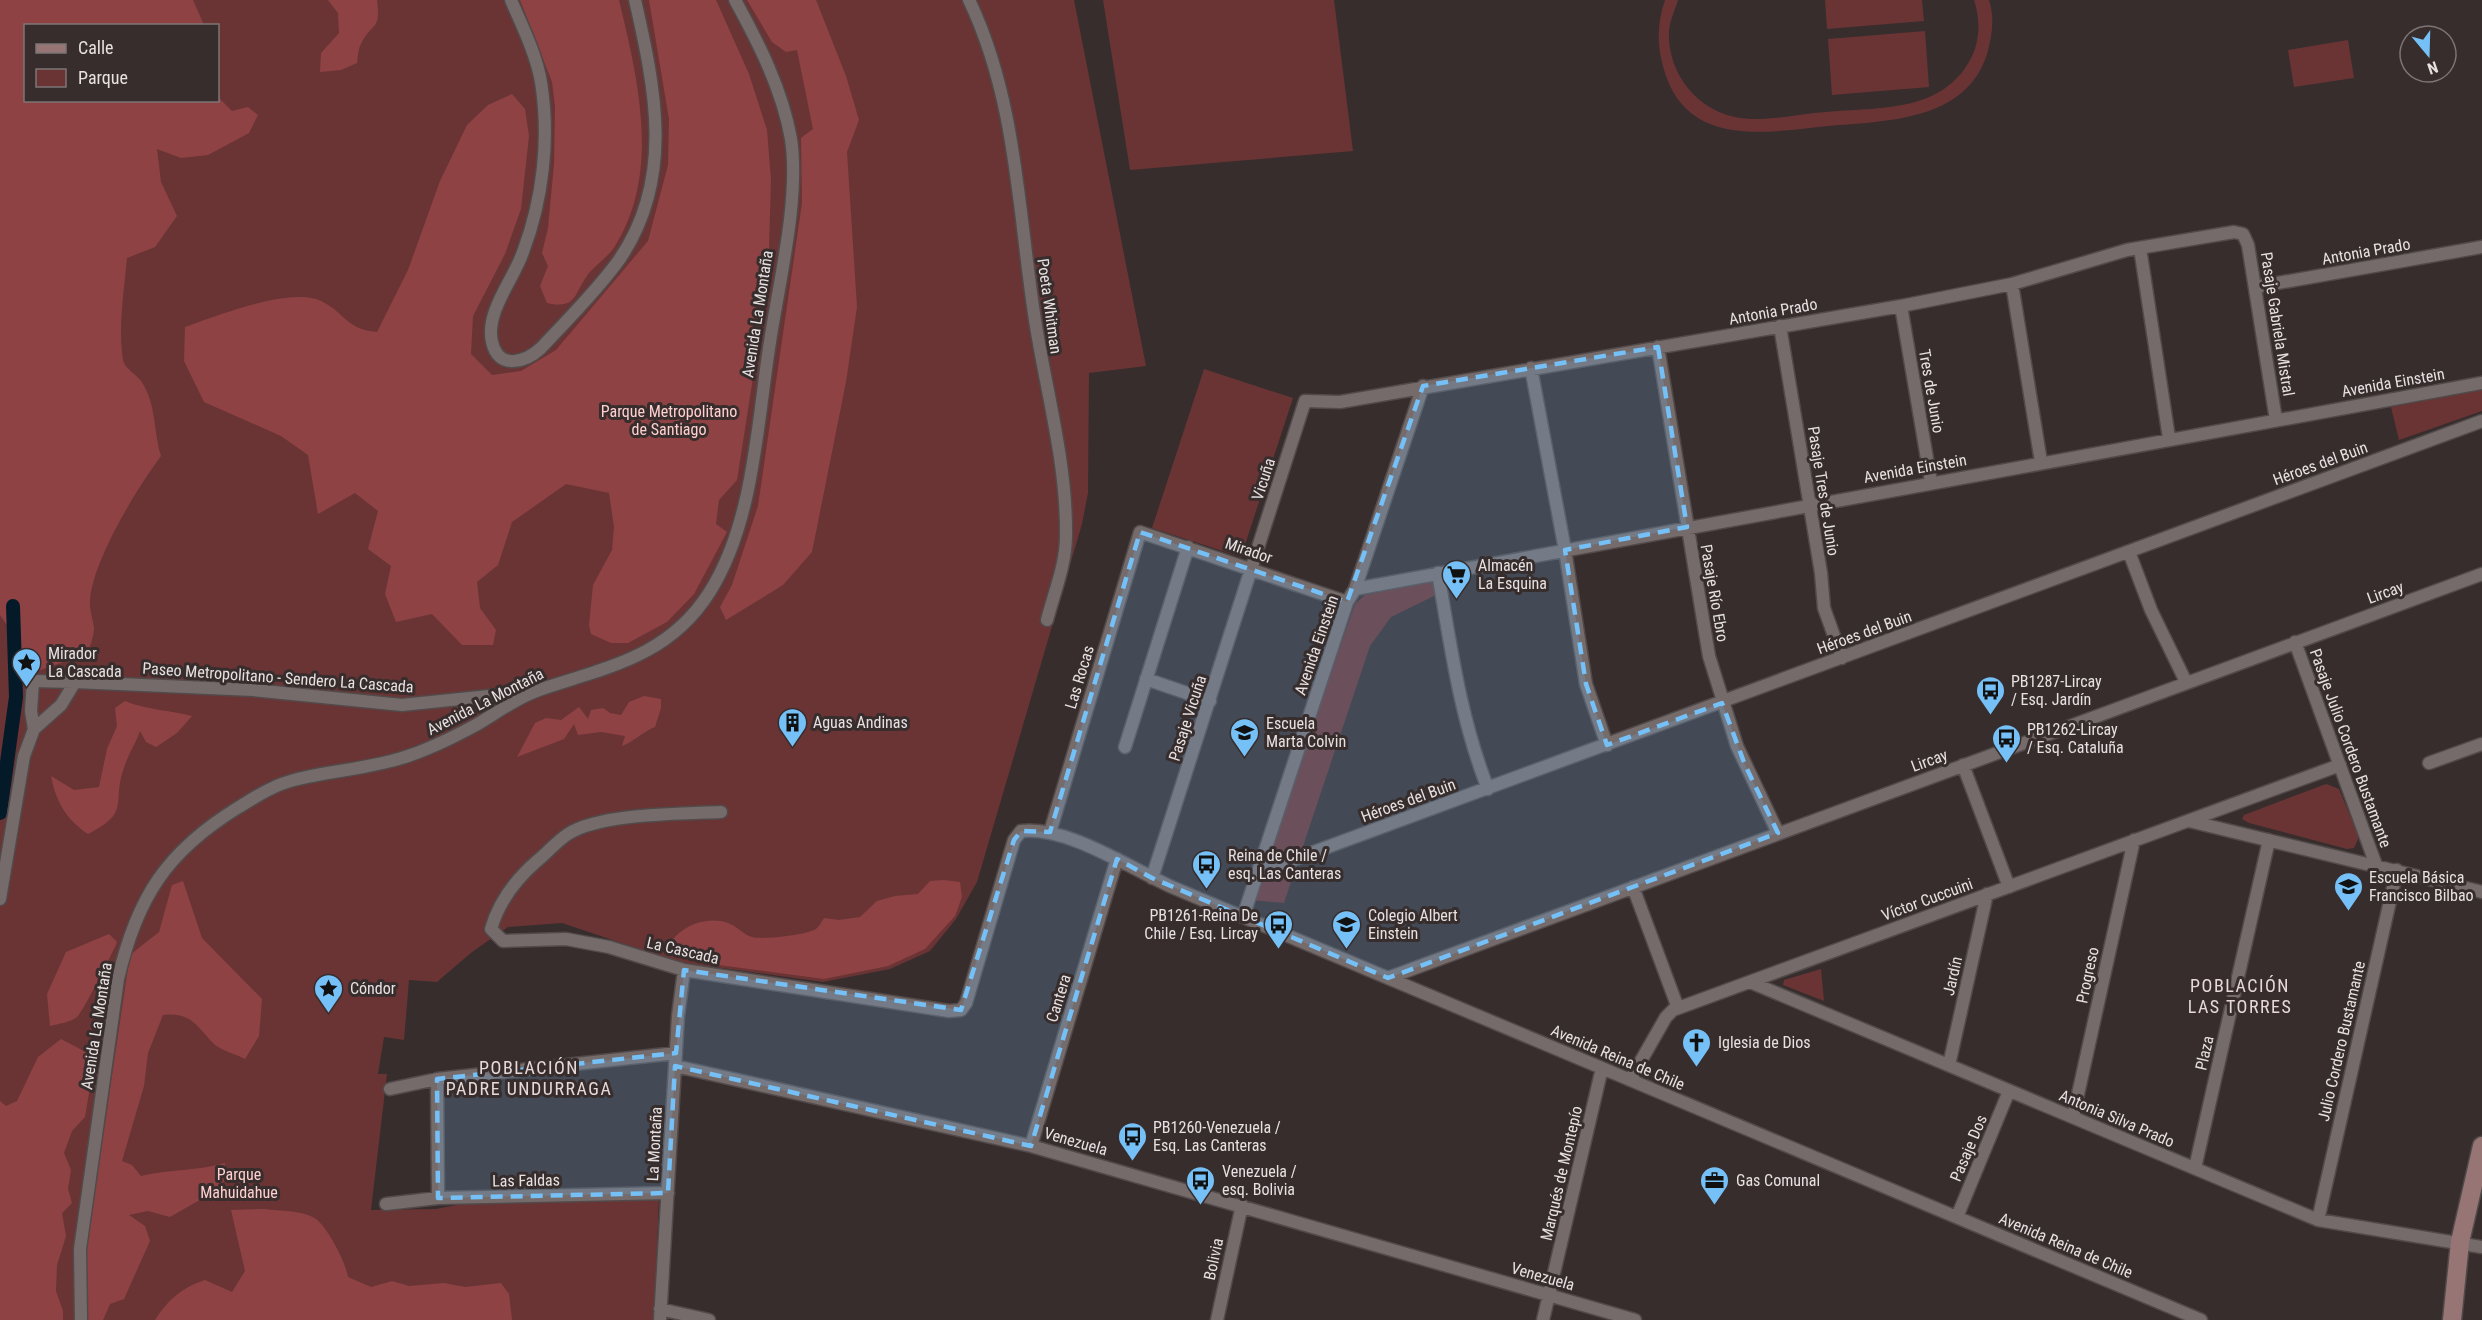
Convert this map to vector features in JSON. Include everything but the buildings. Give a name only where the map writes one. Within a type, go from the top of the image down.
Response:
[{"type":"street","points":[[511,0],[535,58],[544,110],[542,170],[535,214],[522,255],[497,308],[491,331],[492,341],[500,356],[508,362],[518,363],[530,358],[541,348],[619,259],[645,202],[654,160],[657,111],[635,0]]},
{"type":"street","name":"Avenida La Montaña","points":[[81,1320],[80,1249],[124,950],[139,913],[158,880],[181,848],[225,815],[264,792],[295,780],[373,766],[443,743],[537,690],[634,659],[687,622],[710,591],[739,528],[793,191],[793,161],[788,127],[776,84],[735,0]]},
{"type":"street","name":"Poeta Whitman","points":[[969,0],[990,48],[1013,146],[1031,298],[1060,457],[1067,538],[1061,571],[1047,620]]},
{"type":"street","name":"Antonia Prado","points":[[1305,401],[1340,402],[1901,306],[2012,284],[2140,248],[2230,232],[2243,234]]},
{"type":"street","name":"Pasaje Gabriela Mistral","points":[[2243,234],[2247,241],[2276,420]]},
{"type":"street","points":[[2140,248],[2169,438]]},
{"type":"street","name":"Antonia Prado","points":[[2255,287],[2482,248]]},
{"type":"street","points":[[2012,284],[2041,462]]},
{"type":"street","name":"Tres de Junio","points":[[1901,306],[1931,482]]},
{"type":"street","name":"Pasaje Tres de Junio","points":[[1780,326],[1821,573],[1822,603],[1842,658]]},
{"type":"street","name":"Pasaje Río Ebro","points":[[1658,347],[1708,656],[1722,703],[1745,765],[1778,833]]},
{"type":"street","points":[[1531,368],[1565,550],[1586,684],[1607,745]]},
{"type":"street","name":"Avenida Einstein","points":[[1354,589],[2169,438],[2482,383]]},
{"type":"street","name":"Avenida Einstein","points":[[1243,917],[1347,602],[1354,589],[1423,386]]},
{"type":"street","name":"Vicuña","points":[[1251,568],[1305,401]]},
{"type":"street","name":"Héroes del Buin","points":[[1257,873],[2482,421]]},
{"type":"street","name":"Mirador","points":[[1140,532],[1347,602]]},
{"type":"street","name":"Las Rocas","points":[[1050,832],[1140,532]]},
{"type":"street","points":[[1125,747],[1188,548]]},
{"type":"street","points":[[2129,552],[2151,610],[2186,682]]},
{"type":"street","name":"Pasaje Vicuña","points":[[1152,878],[1251,568]]},
{"type":"street","points":[[1438,573],[1462,710],[1472,748],[1488,789]]},
{"type":"street","name":"Lircay","points":[[1388,978],[2482,574]]},
{"type":"street","name":"Pasaje Julio Cordero Bustamante","points":[[2295,642],[2376,865]]},
{"type":"street","points":[[1146,679],[1210,701]]},
{"type":"street","name":"Paseo Metropolitano - Sendero La Cascada","points":[[34,729],[31,711],[33,681],[253,690],[402,705],[537,690]]},
{"type":"street","points":[[0,899],[24,756],[34,729],[61,705],[75,682]]},
{"type":"street","points":[[2429,763],[2482,744]]},
{"type":"street","points":[[1963,765],[2008,887]]},
{"type":"street","name":"Víctor Cuccuini","points":[[1678,1008],[2340,765]]},
{"type":"street","name":"La Cascada","points":[[722,812],[652,815],[610,820],[569,833],[528,869],[498,906],[492,928],[503,941],[566,939],[609,947],[684,970],[949,1011],[961,1010],[966,1003],[1014,840],[1022,831]]},
{"type":"street","points":[[2187,821],[2482,892]]},
{"type":"street","name":"Avenida Reina de Chile","points":[[1022,831],[1050,832],[1117,859],[1152,878],[1243,917],[2201,1320]]},
{"type":"street","name":"Progreso","points":[[2073,1117],[2133,840]]},
{"type":"street","name":"Plaza","points":[[2195,1168],[2269,840]]},
{"type":"street","name":"Cantera","points":[[1031,1146],[1117,859]]},
{"type":"street","name":"Julio Cordero Bustamante","points":[[2318,1220],[2397,870]]},
{"type":"street","points":[[1630,1080],[1666,1017],[1678,1008],[1633,887]]},
{"type":"street","name":"Jardín","points":[[1948,1065],[1987,894]]},
{"type":"street","name":"La Montaña","points":[[660,1315],[684,970]]},
{"type":"street","name":"Antonia Silva Prado","points":[[1750,982],[2318,1220],[2341,1226],[2482,1247]]},
{"type":"street","name":"Venezuela","points":[[390,1089],[437,1079],[676,1060],[1031,1146],[1635,1320]]},
{"type":"street","name":"Marqués de Montepío","points":[[1544,1320],[1602,1068]]},
{"type":"street","points":[[437,1079],[438,1198]]},
{"type":"street","name":"Pasaje Dos","points":[[1957,1217],[2009,1090]]},
{"type":"street","points":[[2452,1320],[2460,1242],[2482,1146]]},
{"type":"street","name":"Las Faldas","points":[[386,1204],[438,1198],[668,1193]]},
{"type":"street","name":"Bolivia","points":[[1217,1320],[1242,1205]]},
{"type":"street","points":[[660,1315],[709,1320]]},
{"type":"highlighted area","points":[[1658,347],[1687,527],[1565,550],[1586,684],[1607,745],[1722,703],[1745,765],[1778,833],[1388,978],[1152,878],[1117,859],[1031,1146],[675,1066],[668,1193],[438,1198],[437,1079],[676,1053],[684,970],[961,1010],[1014,840],[1021,831],[1050,832],[1140,532],[1347,602],[1423,386]]},
{"type":"green space","name":"Parque Metropolitano de Santiago","points":[[0,0],[1074,0],[1146,366],[1089,373],[1088,493],[1082,524],[977,882],[956,919],[930,951],[890,969],[823,982],[678,962],[562,923],[508,927],[472,952],[437,982],[409,980],[404,1040],[384,1037],[378,1074],[387,1074],[371,1210],[436,1209],[472,1202],[659,1197],[654,1320],[0,1320]]},
{"type":"green space","points":[[0,0],[193,0],[204,24],[24,24],[24,102],[219,102],[219,90],[220,99],[232,111],[248,107],[258,115],[249,133],[208,155],[181,158],[157,149],[161,182],[177,216],[155,247],[127,258],[121,335],[124,363],[141,381],[150,399],[161,456],[129,505],[99,565],[90,600],[94,628],[89,650],[72,659],[23,676],[18,641],[0,615]]},
{"type":"green space","points":[[328,0],[377,0],[378,17],[360,46],[357,63],[341,70],[320,72],[321,53],[339,33],[338,13]]},
{"type":"green space","points":[[520,0],[619,0],[638,93],[641,157],[638,188],[629,217],[615,246],[589,273],[574,298],[565,304],[547,303],[540,286],[548,266],[542,253],[548,228],[554,164],[555,107],[552,82]]},
{"type":"green space","points":[[649,0],[716,0],[749,74],[767,130],[771,180],[768,282],[737,480],[719,500],[716,524],[727,532],[694,594],[667,622],[628,643],[611,643],[591,634],[589,625],[593,585],[612,550],[614,527],[609,493],[566,484],[512,522],[498,565],[477,582],[480,608],[496,630],[493,645],[462,645],[432,614],[396,622],[385,594],[391,566],[368,549],[378,511],[355,493],[318,514],[308,455],[281,436],[204,402],[184,361],[185,327],[255,304],[294,297],[323,302],[353,325],[377,332],[408,270],[440,181],[467,125],[488,105],[512,94],[525,109],[529,136],[521,209],[505,254],[473,316],[471,354],[492,375],[521,371],[556,350],[648,241],[668,165],[669,119]]},
{"type":"green space","points":[[747,0],[816,0],[846,76],[859,120],[847,152],[857,307],[846,382],[812,552],[783,585],[726,620],[720,607],[732,585],[758,506],[802,203],[801,138],[813,129],[797,50],[786,52],[772,42]]},
{"type":"green space","points":[[1103,0],[1334,0],[1353,151],[1130,170]]},
{"type":"green space","points":[[1665,0],[1678,0],[1671,19],[1670,46],[1678,74],[1686,86],[1708,106],[1721,113],[1746,119],[1768,119],[1886,107],[1924,99],[1941,91],[1956,79],[1973,55],[1978,32],[1978,16],[1974,0],[1989,0],[1992,27],[1987,54],[1977,76],[1962,93],[1943,105],[1899,119],[1757,132],[1713,125],[1694,115],[1678,99],[1666,76],[1659,47],[1660,19]]},
{"type":"green space","points":[[1825,0],[1922,0],[1924,21],[1827,29]]},
{"type":"green space","points":[[1925,31],[1929,87],[1832,95],[1828,39]]},
{"type":"green space","points":[[2348,40],[2354,78],[2294,87],[2288,50]]},
{"type":"green space","points":[[1204,369],[1293,398],[1241,557],[1152,528]]},
{"type":"green space","points":[[2482,390],[2482,411],[2399,440],[2391,407]]},
{"type":"green space","points":[[1434,581],[1436,595],[1391,617],[1370,646],[1284,903],[1251,900],[1355,604],[1365,595]]},
{"type":"green space","points":[[644,696],[661,699],[661,708],[655,727],[627,744],[622,746],[625,736],[601,732],[578,735],[574,724],[564,739],[517,757],[535,723],[546,718],[561,720],[579,707],[588,719],[591,710],[603,708],[610,713],[621,715],[629,702]]},
{"type":"green space","points":[[125,701],[192,716],[177,733],[156,747],[146,742],[140,731],[121,778],[116,812],[111,819],[88,834],[63,809],[51,776],[74,790],[99,787],[107,749],[117,726],[115,708]]},
{"type":"green space","points":[[2326,784],[2339,789],[2359,837],[2354,848],[2347,849],[2249,823],[2242,819],[2244,815]]},
{"type":"green space","points":[[183,881],[202,938],[262,999],[259,1036],[245,1059],[214,1044],[198,1026],[187,1018],[163,1015],[148,1053],[144,1086],[122,1161],[132,1165],[141,1176],[225,1163],[225,1180],[212,1193],[170,1217],[148,1211],[129,1215],[145,1226],[150,1241],[124,1299],[110,1304],[103,1320],[87,1320],[85,1256],[130,955],[159,932],[172,885]]},
{"type":"green space","points":[[930,881],[960,882],[962,897],[955,916],[925,949],[888,966],[824,979],[703,963],[672,952],[671,942],[676,936],[704,921],[731,924],[749,936],[757,938],[794,935],[816,929],[824,918],[839,920],[860,917],[877,901],[895,896],[918,894]]},
{"type":"green space","points":[[109,934],[117,942],[80,1013],[71,1020],[50,1026],[47,994],[66,952]]},
{"type":"green space","points":[[1821,969],[1824,1001],[1783,985],[1784,980]]},
{"type":"green space","points":[[61,1039],[95,1057],[85,1117],[72,1131],[64,1153],[71,1170],[68,1189],[72,1203],[62,1213],[66,1236],[57,1265],[56,1291],[63,1311],[63,1320],[0,1320],[0,1101],[6,1106],[17,1101],[38,1057]]},
{"type":"green space","points":[[264,1209],[298,1212],[316,1219],[336,1246],[348,1277],[371,1287],[392,1281],[409,1286],[444,1283],[465,1287],[501,1283],[509,1294],[512,1320],[155,1320],[176,1296],[205,1280],[232,1292],[245,1271],[231,1210]]},
{"type":"waterway","points":[[0,813],[16,697],[13,606]]},
{"type":"place","name":"Almacén La Esquina","points":[[1457,600]]},
{"type":"place","name":"Mirador La Cascada","points":[[27,688]]},
{"type":"place","name":"PB1287-Lircay / Esq. Jardín","points":[[1990,716]]},
{"type":"place","name":"Aguas Andinas","points":[[792,748]]},
{"type":"place","name":"Escuela Marta Colvin","points":[[1245,758]]},
{"type":"place","name":"PB1262-Lircay / Esq. Cataluña","points":[[2006,764]]},
{"type":"place","name":"Reina de Chile / esq. Las Canteras","points":[[1207,890]]},
{"type":"place","name":"Escuela Básica Francisco Bilbao","points":[[2348,912]]},
{"type":"place","name":"PB1261-Reina De Chile / Esq. Lircay","points":[[1279,950]]},
{"type":"place","name":"Colegio Albert Einstein","points":[[1347,950]]},
{"type":"place","name":"Cóndor","points":[[329,1014]]},
{"type":"place","name":"Iglesia de Dios","points":[[1697,1068]]},
{"type":"place","name":"PB1260-Venezuela / Esq. Las Canteras","points":[[1132,1162]]},
{"type":"place","name":"Venezuela / esq. Bolivia","points":[[1201,1206]]},
{"type":"place","name":"Gas Comunal","points":[[1715,1206]]},
{"type":"district","name":"POBLACIÓN LAS TORRES","points":[[2240,996]]},
{"type":"district","name":"POBLACIÓN PADRE UNDURRAGA","points":[[529,1078]]},
{"type":"park label","name":"Parque Mahuidahue","points":[[239,1183]]}]
